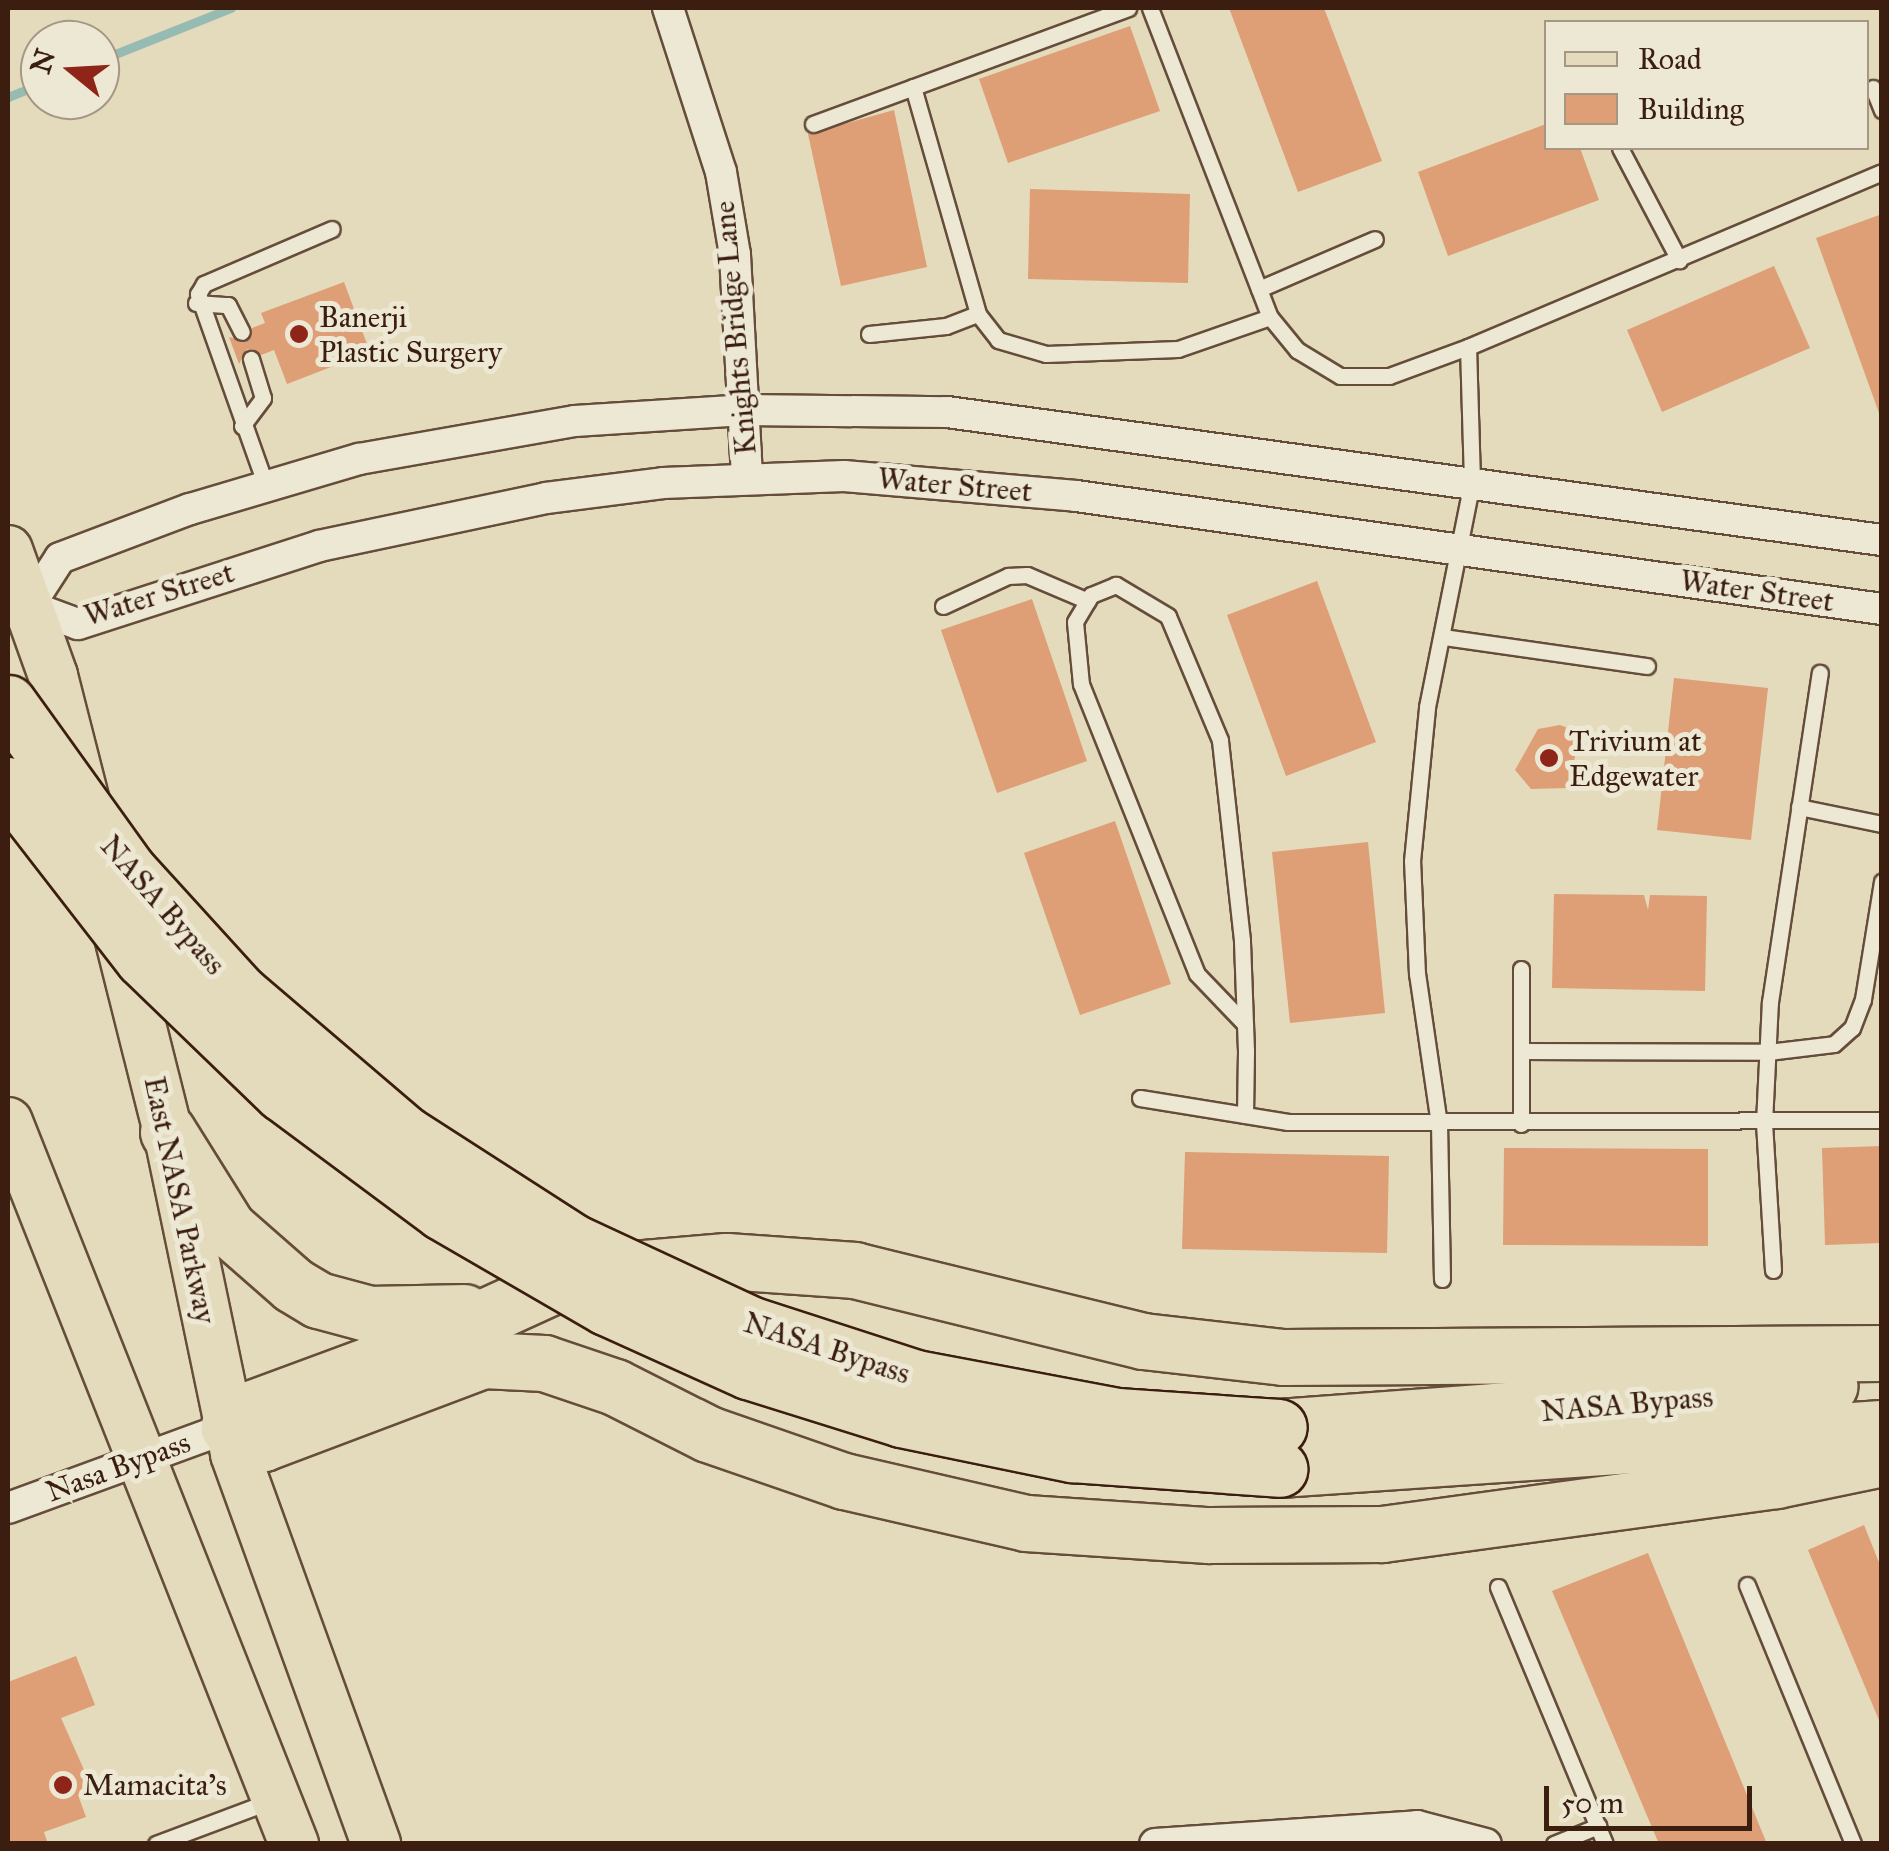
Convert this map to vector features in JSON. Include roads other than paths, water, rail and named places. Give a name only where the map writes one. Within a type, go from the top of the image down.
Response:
[{"type":"highway","name":"NASA Bypass","points":[[8,703],[128,870],[240,993],[404,1132],[574,1242],[752,1325],[916,1378],[1279,1448],[1411,1422],[1882,1382]]},
{"type":"highway","name":"NASA Bypass","points":[[8,785],[143,959],[282,1093],[442,1212],[606,1308],[748,1370],[900,1419],[1072,1454],[1882,1428]]},
{"type":"highway","points":[[168,1132],[228,1228],[271,1271],[318,1300],[396,1316],[502,1308]]},
{"type":"highway","points":[[1882,1352],[1283,1357],[1143,1341],[894,1278],[772,1262],[600,1274],[502,1308],[254,1408],[229,1428],[263,1443],[483,1360],[544,1364],[615,1387],[708,1434],[844,1481],[1026,1523],[1209,1535],[1382,1534],[1776,1480],[1882,1458]]},
{"type":"main road","name":"East NASA Parkway","points":[[8,550],[18,611],[53,676],[168,1132],[229,1428],[274,1576],[376,1844]]},
{"type":"main road","points":[[8,1122],[145,1456],[294,1844]]},
{"type":"street","name":"Knights Bridge Lane","points":[[668,8],[721,172],[735,256],[748,477]]},
{"type":"street","name":"Water Street","points":[[1882,540],[947,412],[744,410],[575,421],[474,436],[266,486],[60,558],[18,611],[78,624],[287,555],[416,524],[602,490],[748,477],[844,476],[1020,489],[1882,609]]},
{"type":"street","name":"Nasa Bypass","points":[[8,1508],[229,1428]]},
{"type":"street","points":[[1155,1844],[1444,1828],[1486,1844]]},
{"type":"lane","points":[[813,124],[1128,8]]},
{"type":"lane","points":[[1150,8],[1270,317],[1297,350],[1340,376],[1388,376],[1468,348],[1882,172]]},
{"type":"lane","points":[[913,87],[978,314],[998,340],[1046,354],[1178,349],[1270,317]]},
{"type":"lane","points":[[1873,88],[1882,110]]},
{"type":"lane","points":[[1621,150],[1679,260]]},
{"type":"lane","points":[[266,486],[196,303],[204,284],[332,230]]},
{"type":"lane","points":[[1259,288],[1375,239]]},
{"type":"lane","points":[[196,303],[228,305],[242,332]]},
{"type":"lane","points":[[869,334],[946,326],[978,314]]},
{"type":"lane","points":[[1442,1279],[1440,1124],[1417,974],[1412,861],[1427,707],[1462,548],[1472,481],[1468,348]]},
{"type":"lane","points":[[242,426],[263,398],[251,359]]},
{"type":"lane","points":[[943,606],[1008,576],[1047,579],[1088,602]]},
{"type":"lane","points":[[1245,1024],[1197,974],[1081,684],[1072,642],[1088,602],[1116,585],[1160,608],[1186,648],[1213,721],[1234,819],[1245,1024],[1245,1115]]},
{"type":"lane","points":[[1443,637],[1647,666]]},
{"type":"lane","points":[[1773,1270],[1764,1123],[1768,1052],[1820,674]]},
{"type":"lane","points":[[1799,808],[1882,824]]},
{"type":"lane","points":[[1521,1050],[1768,1052],[1834,1044],[1852,1028],[1876,939],[1882,882]]},
{"type":"lane","points":[[1521,970],[1521,1124]]},
{"type":"lane","points":[[1140,1098],[1245,1115],[1440,1124],[1882,1120]]},
{"type":"lane","points":[[1748,1585],[1853,1844]]},
{"type":"lane","points":[[1498,1587],[1606,1844]]},
{"type":"lane","points":[[156,1844],[276,1798]]},
{"type":"lane","points":[[1554,1844],[1598,1826]]},
{"type":"waterway","points":[[120,52],[231,8]]},
{"type":"waterway","points":[[8,97],[20,92]]},
{"type":"place","name":"Banerji Plastic Surgery","points":[[299,334]]},
{"type":"place","name":"Trivium at Edgewater","points":[[1549,758]]},
{"type":"place","name":"Mamacita's","points":[[63,1785]]}]
